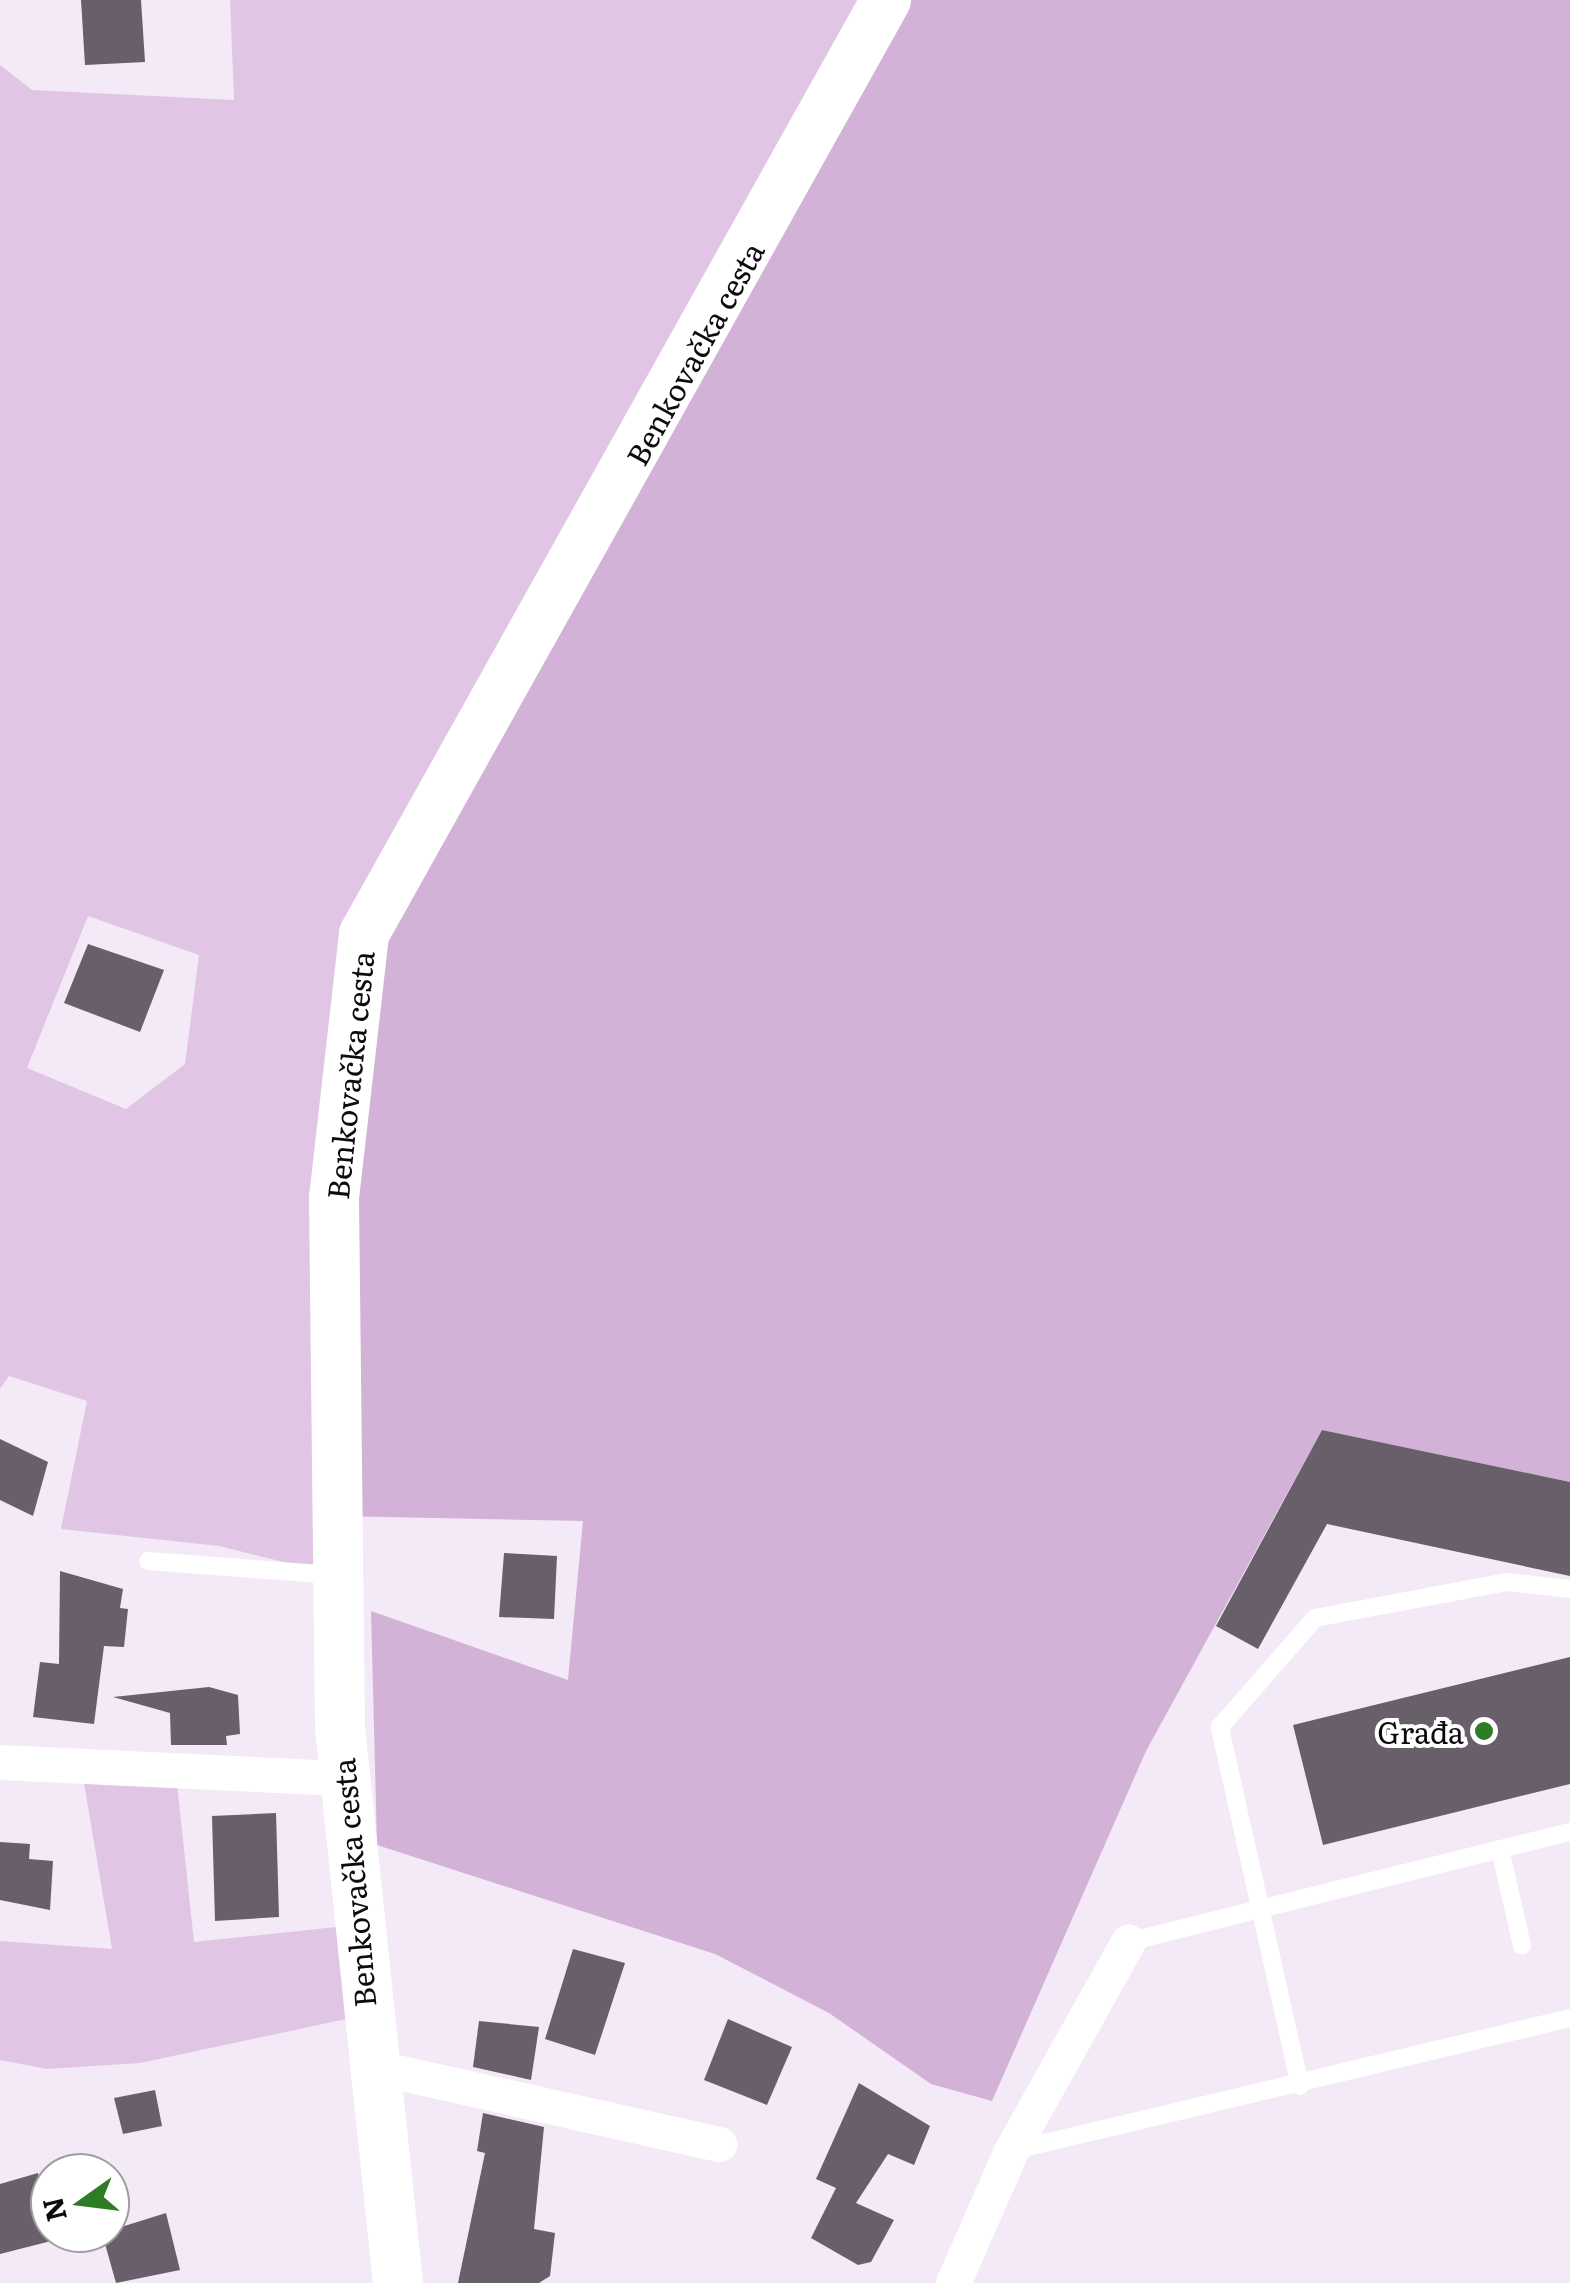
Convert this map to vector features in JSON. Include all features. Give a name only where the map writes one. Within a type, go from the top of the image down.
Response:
[{"type":"main road","name":"Benkovačka cesta","points":[[398,2283],[370,2066],[342,1778],[336,1575],[334,1198],[364,934],[886,0]]},
{"type":"street","points":[[0,1762],[342,1778]]},
{"type":"street","points":[[953,2283],[1011,2151],[1128,1942]]},
{"type":"street","points":[[370,2066],[719,2144]]},
{"type":"lane","points":[[148,1561],[336,1575]]},
{"type":"lane","points":[[1300,2086],[1264,1907],[1220,1728],[1315,1618],[1508,1582],[1570,1589]]},
{"type":"lane","points":[[1128,1942],[1570,1832]]},
{"type":"lane","points":[[1500,1849],[1522,1946]]},
{"type":"lane","points":[[1011,2151],[1300,2086],[1570,2018]]},
{"type":"shaded area","points":[[230,0],[884,0],[336,1575],[219,1546],[61,1529],[87,1401],[9,1376],[0,1389],[0,65],[32,90],[234,100]],"holes":[[[88,916],[199,955],[185,1064],[126,1109],[27,1068]]]},
{"type":"shaded area","points":[[886,0],[1570,0],[1570,1482],[1322,1430],[1146,1751],[992,2101],[931,2084],[829,2013],[715,1954],[377,1845],[371,1611],[568,1680],[583,1521],[335,1516],[364,934]]},
{"type":"shaded area","points":[[82,1771],[176,1774],[194,1942],[355,1925],[365,2015],[140,2063],[47,2069],[0,2060],[0,1941],[112,1949]]},
{"type":"building","points":[[81,0],[141,0],[145,62],[85,65]]},
{"type":"building","points":[[88,944],[164,970],[140,1032],[64,1003]]},
{"type":"building","points":[[1322,1430],[1570,1482],[1570,1576],[1327,1524],[1258,1649],[1216,1626]]},
{"type":"building","points":[[0,1439],[48,1462],[33,1516],[0,1500]]},
{"type":"building","points":[[504,1553],[557,1556],[554,1619],[499,1617]]},
{"type":"building","points":[[60,1571],[123,1589],[120,1608],[128,1609],[124,1647],[104,1646],[94,1724],[33,1717],[40,1662],[59,1664]]},
{"type":"building","points":[[1570,1657],[1570,1784],[1323,1845],[1293,1725]]},
{"type":"building","points":[[209,1687],[238,1695],[240,1734],[226,1736],[227,1745],[171,1745],[170,1713],[113,1697]]},
{"type":"building","points":[[276,1813],[279,1917],[215,1921],[212,1816]]},
{"type":"building","points":[[0,1842],[30,1844],[29,1859],[53,1861],[50,1910],[0,1900]]},
{"type":"building","points":[[573,1949],[625,1963],[595,2055],[545,2039]]},
{"type":"building","points":[[728,2019],[792,2047],[767,2105],[704,2080]]},
{"type":"building","points":[[479,2021],[539,2027],[531,2080],[473,2067]]},
{"type":"building","points":[[859,2083],[930,2126],[914,2165],[888,2154],[856,2203],[894,2220],[871,2262],[858,2265],[811,2238],[836,2188],[816,2179]]},
{"type":"building","points":[[155,2090],[162,2126],[123,2134],[114,2098]]},
{"type":"building","points":[[483,2113],[544,2127],[534,2229],[555,2233],[550,2276],[539,2283],[458,2283],[485,2153],[477,2151]]},
{"type":"building","points":[[30,2175],[30,2246],[0,2254],[0,2184]]},
{"type":"building","points":[[166,2213],[180,2270],[116,2283],[108,2253],[130,2253],[130,2224]]},
{"type":"place","name":"Građa","points":[[1484,1731]]}]
